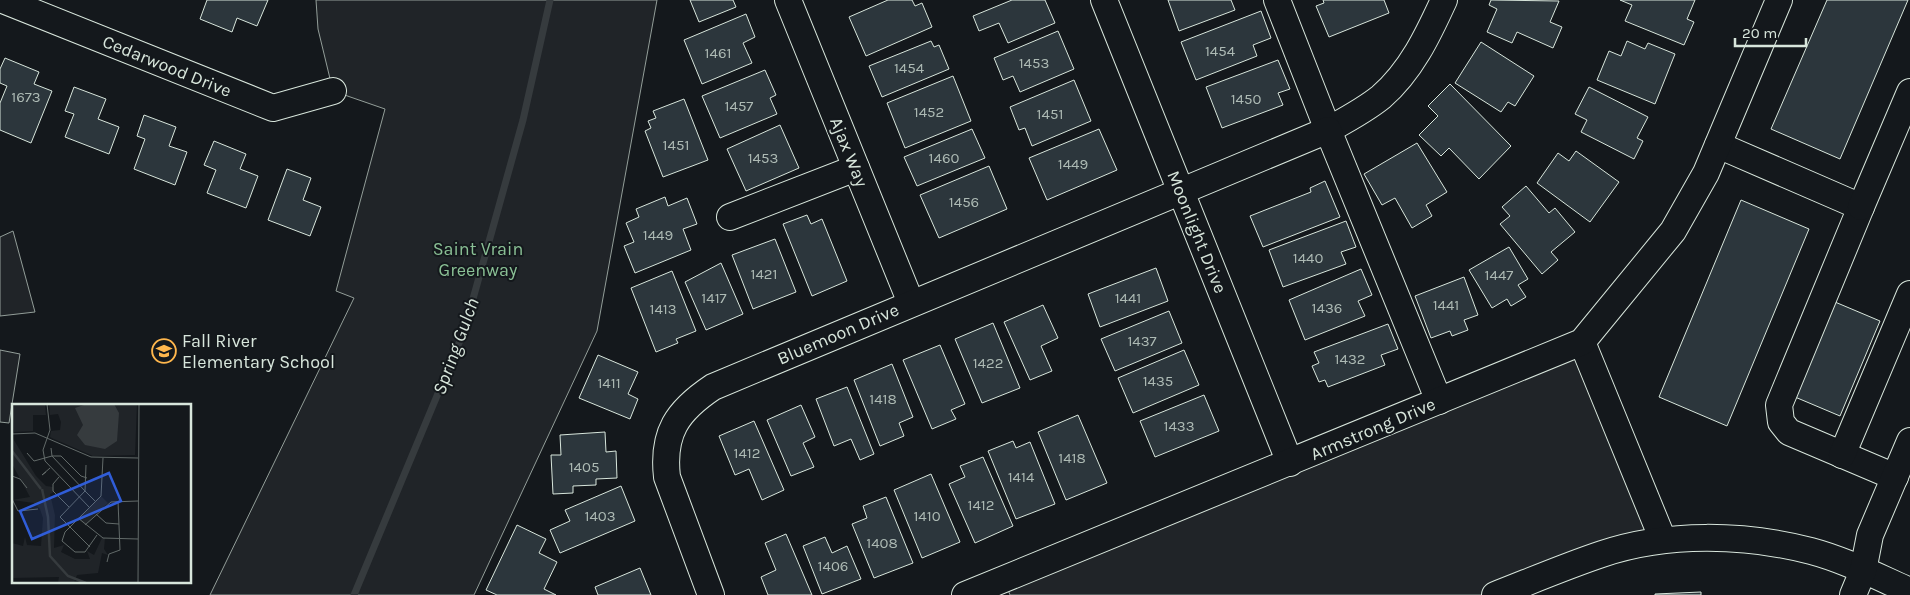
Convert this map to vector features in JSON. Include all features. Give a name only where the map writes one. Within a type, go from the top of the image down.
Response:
[{"type":"street","name":"Cedarwood Drive","points":[[2,0],[273,108],[332,90]]},
{"type":"street","name":"Ajax Way","points":[[788,0],[911,303]]},
{"type":"street","name":"Moonlight Drive","points":[[1104,0],[1290,463]]},
{"type":"street","points":[[1277,0],[1439,401]]},
{"type":"street","name":"Bluemoon Drive","points":[[712,595],[667,477],[666,449],[677,418],[691,402],[712,386],[1328,130],[1365,108],[1398,79],[1427,37],[1444,0]]},
{"type":"street","points":[[1663,540],[1582,342],[1673,231],[1706,172],[1779,0]]},
{"type":"street","points":[[1895,477],[1789,432],[1782,422],[1779,405],[1910,92]]},
{"type":"street","points":[[1718,145],[1861,207]]},
{"type":"street","points":[[730,217],[856,168]]},
{"type":"street","points":[[1842,455],[1910,294]]},
{"type":"street","name":"Armstrong Drive","points":[[965,595],[1007,587],[1290,463],[1582,342]]},
{"type":"street","points":[[1853,595],[1863,571],[1870,535],[1910,441]]},
{"type":"street","points":[[1495,595],[1603,554],[1663,540],[1720,538],[1767,542],[1812,552],[1910,591]]},
{"type":"green space","name":"Saint Vrain Greenway","points":[[316,0],[657,0],[597,331],[474,595],[210,595],[354,298],[336,291],[385,109],[333,91],[318,29]]},
{"type":"green space","points":[[13,231],[35,312],[0,316],[0,237]]},
{"type":"green space","points":[[1582,342],[1663,540],[1495,595],[1010,595],[1004,579]]},
{"type":"green space","points":[[0,350],[20,354],[9,423],[0,422]]},
{"type":"building","points":[[207,0],[268,0],[257,26],[237,18],[232,32],[200,19]]},
{"type":"building","points":[[690,0],[733,0],[736,7],[699,22]]},
{"type":"building","points":[[888,0],[912,0],[915,6],[922,3],[932,27],[866,56],[849,17]]},
{"type":"building","points":[[1012,0],[1045,0],[1055,23],[1008,43],[999,23],[979,31],[973,16]]},
{"type":"building","points":[[1168,0],[1231,0],[1235,10],[1179,31]]},
{"type":"building","points":[[1323,0],[1384,0],[1389,13],[1329,37],[1316,6],[1324,3]]},
{"type":"building","points":[[1491,0],[1559,1],[1550,22],[1562,27],[1553,48],[1517,32],[1512,43],[1487,32],[1497,9],[1489,5]]},
{"type":"building","points":[[1620,0],[1695,0],[1687,19],[1694,22],[1684,45],[1625,21],[1632,5]]},
{"type":"building","points":[[1827,0],[1908,0],[1840,159],[1771,129]]},
{"type":"building","points":[[1261,11],[1271,38],[1253,45],[1257,56],[1196,80],[1181,42]]},
{"type":"building","points":[[746,14],[755,37],[743,43],[752,63],[702,84],[684,40]]},
{"type":"building","points":[[1058,31],[1074,69],[1020,92],[1013,76],[1003,80],[994,58]]},
{"type":"building","points":[[931,41],[934,47],[939,45],[949,69],[882,97],[869,66]]},
{"type":"building","points":[[1627,41],[1645,49],[1648,43],[1675,54],[1655,104],[1597,80],[1609,51],[1621,56]]},
{"type":"building","points":[[1481,42],[1534,76],[1515,106],[1508,102],[1501,112],[1455,83]]},
{"type":"building","points":[[5,58],[39,72],[34,84],[52,91],[31,143],[0,130],[0,103],[7,86],[0,83],[0,69]]},
{"type":"building","points":[[1278,60],[1290,89],[1278,93],[1283,105],[1222,128],[1206,87]]},
{"type":"building","points":[[765,70],[776,95],[770,98],[777,114],[720,138],[702,96]]},
{"type":"building","points":[[953,76],[971,121],[905,148],[887,103]]},
{"type":"building","points":[[1074,80],[1091,121],[1032,146],[1025,128],[1019,130],[1010,107]]},
{"type":"building","points":[[1450,84],[1511,146],[1479,179],[1449,148],[1441,156],[1419,135],[1438,116],[1428,106]]},
{"type":"building","points":[[74,87],[106,99],[98,119],[119,127],[109,154],[65,137],[74,114],[65,111]]},
{"type":"building","points":[[1589,87],[1648,117],[1637,138],[1643,141],[1634,159],[1581,132],[1587,120],[1575,114]]},
{"type":"building","points":[[684,99],[708,160],[663,177],[645,131],[651,128],[648,121],[656,118],[653,111]]},
{"type":"building","points":[[144,115],[176,127],[169,146],[187,152],[175,185],[134,169],[145,139],[137,136]]},
{"type":"building","points":[[780,125],[799,168],[746,191],[727,149]]},
{"type":"building","points":[[972,129],[985,158],[917,186],[904,157]]},
{"type":"building","points":[[1099,129],[1117,170],[1047,200],[1029,158]]},
{"type":"building","points":[[214,141],[246,154],[240,169],[258,176],[246,208],[207,193],[216,170],[204,165]]},
{"type":"building","points":[[1417,143],[1447,192],[1426,205],[1432,216],[1412,228],[1395,198],[1382,205],[1364,174]]},
{"type":"building","points":[[1576,151],[1619,182],[1590,222],[1537,183],[1558,153],[1569,161]]},
{"type":"building","points":[[989,166],[1007,209],[939,238],[920,195]]},
{"type":"building","points":[[287,169],[311,178],[303,200],[321,207],[310,236],[268,220]]},
{"type":"building","points":[[1325,181],[1340,217],[1263,247],[1250,216],[1311,192],[1310,188]]},
{"type":"building","points":[[1526,186],[1549,213],[1555,208],[1575,232],[1551,252],[1558,260],[1542,274],[1500,224],[1510,216],[1502,207]]},
{"type":"building","points":[[665,197],[668,206],[687,198],[697,224],[683,229],[691,250],[635,273],[624,246],[634,242],[626,223],[639,217],[636,209]]},
{"type":"building","points":[[1741,200],[1809,229],[1727,426],[1659,397]]},
{"type":"building","points":[[807,215],[811,224],[822,219],[847,281],[812,296],[783,224]]},
{"type":"building","points":[[1346,221],[1356,247],[1341,252],[1346,264],[1283,287],[1269,250]]},
{"type":"building","points":[[775,239],[796,292],[753,309],[732,255]]},
{"type":"building","points":[[1509,247],[1528,279],[1518,285],[1526,297],[1511,306],[1507,299],[1492,308],[1469,270]]},
{"type":"building","points":[[721,263],[743,314],[706,330],[685,282]]},
{"type":"building","points":[[1156,268],[1168,301],[1100,327],[1088,294]]},
{"type":"building","points":[[1361,269],[1372,295],[1358,301],[1365,316],[1305,340],[1289,300]]},
{"type":"building","points":[[672,271],[696,331],[676,339],[678,343],[656,352],[631,288]]},
{"type":"building","points":[[1464,277],[1478,315],[1464,320],[1468,330],[1452,336],[1450,331],[1431,338],[1415,296]]},
{"type":"building","points":[[1835,302],[1880,321],[1840,416],[1795,397]]},
{"type":"building","points":[[1043,305],[1058,338],[1041,346],[1052,371],[1030,380],[1004,322]]},
{"type":"building","points":[[1169,311],[1182,343],[1115,371],[1101,339]]},
{"type":"building","points":[[993,323],[1020,388],[982,403],[955,339]]},
{"type":"building","points":[[1388,324],[1398,349],[1381,355],[1385,365],[1328,387],[1325,380],[1319,382],[1312,366],[1319,363],[1314,352]]},
{"type":"building","points":[[940,345],[965,404],[951,410],[956,419],[932,429],[903,360]]},
{"type":"building","points":[[1184,350],[1199,385],[1133,413],[1118,378]]},
{"type":"building","points":[[598,355],[638,372],[628,394],[638,399],[630,419],[579,398]]},
{"type":"building","points":[[892,364],[913,417],[899,423],[904,436],[880,446],[854,380]]},
{"type":"building","points":[[847,387],[874,454],[860,460],[851,439],[834,446],[816,399]]},
{"type":"building","points":[[1204,395],[1219,431],[1155,457],[1140,421]]},
{"type":"building","points":[[801,405],[815,437],[803,443],[814,467],[791,476],[767,420]]},
{"type":"building","points":[[1078,415],[1107,483],[1066,500],[1038,432]]},
{"type":"building","points":[[754,421],[784,490],[762,500],[749,469],[735,475],[719,436]]},
{"type":"building","points":[[605,432],[606,452],[616,451],[617,478],[596,479],[596,485],[573,486],[573,493],[553,494],[551,455],[561,455],[560,435]]},
{"type":"building","points":[[1013,441],[1016,448],[1030,442],[1055,504],[1016,519],[988,451]]},
{"type":"building","points":[[983,457],[1013,526],[975,543],[949,484],[965,477],[960,466]]},
{"type":"building","points":[[931,474],[960,542],[922,558],[894,490]]},
{"type":"building","points":[[621,486],[635,521],[560,553],[550,530],[570,521],[565,510]]},
{"type":"building","points":[[886,497],[913,563],[874,578],[852,524],[867,518],[863,506]]},
{"type":"building","points":[[517,525],[546,539],[539,553],[557,562],[544,589],[556,595],[497,595],[486,590]]},
{"type":"building","points":[[786,534],[812,595],[768,595],[761,577],[776,570],[765,543]]},
{"type":"building","points":[[825,537],[832,553],[847,546],[861,579],[822,594],[803,546]]},
{"type":"building","points":[[640,568],[651,595],[598,595],[595,587]]},
{"type":"building","points":[[1701,592],[1701,595],[1655,595],[1655,594]]},
{"type":"waterway","name":"Spring Gulch","points":[[354,595],[464,331],[523,120],[550,0]]},
{"type":"place","name":"Fall River Elementary School","points":[[164,351]]}]
